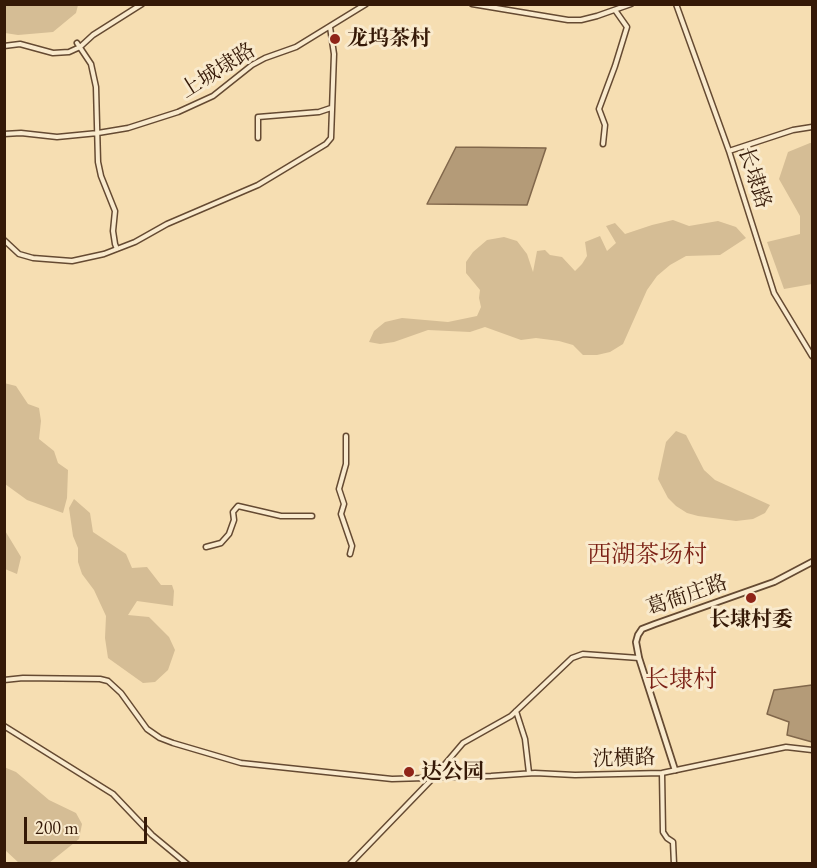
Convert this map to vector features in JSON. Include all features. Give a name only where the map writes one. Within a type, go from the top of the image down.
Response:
[{"type":"street","points":[[4,46],[20,44],[53,53],[69,52],[142,4]]},
{"type":"street","name":"上城埭路","points":[[4,134],[21,133],[57,137],[98,133],[128,128],[200,104],[252,65],[296,47],[366,4]]},
{"type":"street","points":[[472,4],[568,20],[581,20],[631,4]]},
{"type":"street","name":"长埭路","points":[[676,4],[729,151],[774,293],[813,356]]},
{"type":"street","points":[[603,144],[605,125],[599,109],[627,27],[615,10]]},
{"type":"street","points":[[4,240],[19,254],[47,260],[72,261],[118,249],[167,224],[258,185],[326,144],[331,138],[334,54],[330,27]]},
{"type":"street","points":[[79,45],[91,64],[96,87],[101,176],[115,211],[113,238],[118,249]]},
{"type":"street","points":[[258,138],[258,117],[319,112],[332,108]]},
{"type":"street","points":[[729,151],[793,130],[813,127]]},
{"type":"street","points":[[346,436],[346,464],[339,489],[344,504],[341,514],[352,546],[350,554]]},
{"type":"street","points":[[206,547],[221,543],[229,534],[234,520],[233,512],[238,506],[281,516],[312,516]]},
{"type":"street","name":"葛衙庄路","points":[[675,770],[639,658],[636,642],[638,635],[642,629],[774,582],[813,562]]},
{"type":"street","points":[[350,864],[434,777],[463,743],[491,729],[516,711],[572,658],[583,654],[639,658]]},
{"type":"street","name":"沈横路","points":[[4,680],[23,678],[108,681],[121,693],[147,729],[160,738],[232,761],[269,767],[392,778],[529,773],[574,776],[662,773],[786,747],[813,750]]},
{"type":"street","points":[[516,711],[525,739],[529,773]]},
{"type":"street","points":[[4,726],[113,794],[152,835],[187,864]]},
{"type":"street","points":[[662,773],[663,832],[666,838],[673,842],[674,864]]},
{"type":"shaded area","points":[[4,5],[78,5],[76,13],[53,32],[18,35],[5,33]]},
{"type":"shaded area","points":[[812,143],[812,284],[784,289],[767,242],[800,234],[800,216],[779,179],[788,152]]},
{"type":"shaded area","points":[[456,147],[546,148],[527,205],[427,204]]},
{"type":"shaded area","points":[[673,220],[689,226],[718,221],[736,227],[746,238],[720,255],[686,256],[670,265],[657,276],[647,290],[623,344],[610,352],[583,355],[573,345],[559,341],[536,338],[521,340],[485,327],[470,332],[428,330],[394,342],[380,344],[369,342],[374,331],[385,322],[402,318],[448,322],[477,316],[481,307],[480,290],[466,273],[466,262],[473,252],[487,240],[504,237],[517,241],[527,254],[533,272],[537,251],[545,250],[550,255],[562,257],[575,271],[587,256],[585,242],[600,236],[607,251],[616,243],[606,226],[615,223],[625,234]]},
{"type":"shaded area","points":[[4,383],[16,386],[28,404],[39,408],[41,421],[39,439],[54,451],[58,463],[68,470],[67,498],[63,513],[27,500],[5,484]]},
{"type":"shaded area","points":[[676,431],[686,435],[704,470],[715,480],[770,505],[765,513],[753,519],[736,521],[698,516],[687,513],[676,506],[668,498],[658,479],[666,442]]},
{"type":"shaded area","points":[[74,499],[90,513],[93,532],[126,554],[132,568],[147,567],[161,585],[172,585],[173,606],[137,601],[128,615],[149,617],[169,637],[175,650],[168,670],[155,682],[143,683],[108,658],[105,638],[106,616],[94,590],[82,574],[78,562],[78,548],[73,536],[69,508]]},
{"type":"shaded area","points":[[4,529],[21,557],[17,574],[5,569]]},
{"type":"shaded area","points":[[812,685],[812,742],[787,735],[789,722],[767,714],[774,690]]},
{"type":"shaded area","points":[[4,767],[16,772],[49,800],[76,813],[82,824],[79,839],[49,863],[19,863],[5,850]]},
{"type":"place","name":"龙坞茶村","points":[[335,39]]},
{"type":"place","name":"长埭村委","points":[[751,598]]},
{"type":"place","name":"达公园","points":[[409,772]]},
{"type":"district","name":"西湖茶场村","points":[[647,555]]},
{"type":"district","name":"长埭村","points":[[681,680]]}]
